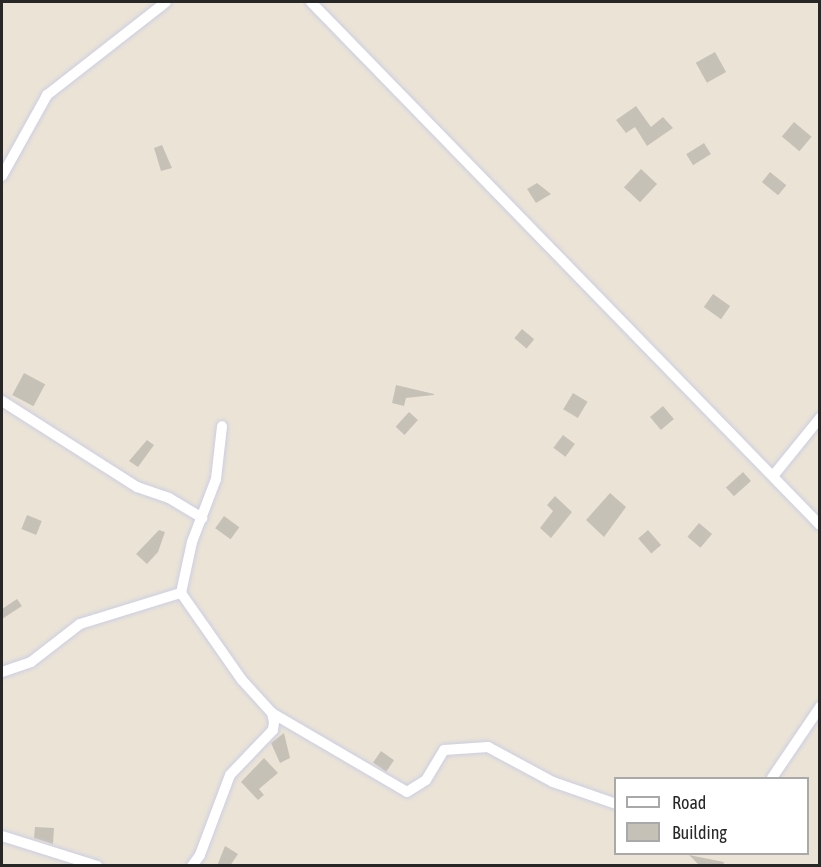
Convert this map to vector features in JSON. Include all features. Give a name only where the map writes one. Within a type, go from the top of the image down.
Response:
[{"type":"street","points":[[2,176],[47,95],[166,2]]},
{"type":"street","points":[[311,2],[819,525]]},
{"type":"street","points":[[2,401],[137,488],[169,498],[201,518]]},
{"type":"street","points":[[773,476],[819,418]]},
{"type":"street","points":[[222,426],[216,479],[201,518],[181,593],[242,680],[272,713],[407,792],[426,780],[444,750],[488,747],[553,782],[614,804]]},
{"type":"street","points":[[2,672],[31,662],[80,624],[181,593]]},
{"type":"street","points":[[773,777],[819,707]]},
{"type":"street","points":[[193,865],[230,775],[273,730],[272,713]]},
{"type":"street","points":[[2,836],[97,866]]},
{"type":"building","points":[[715,52],[726,72],[707,83],[696,63]]},
{"type":"building","points":[[636,106],[651,127],[663,117],[673,128],[647,146],[635,127],[626,133],[616,120]]},
{"type":"building","points":[[794,122],[812,137],[799,151],[782,137]]},
{"type":"building","points":[[704,143],[711,154],[693,165],[686,154]]},
{"type":"building","points":[[162,145],[172,168],[161,171],[154,148]]},
{"type":"building","points":[[641,169],[657,184],[640,202],[624,187]]},
{"type":"building","points":[[770,172],[786,185],[778,195],[762,182]]},
{"type":"building","points":[[537,183],[551,194],[536,203],[527,189]]},
{"type":"building","points":[[713,294],[730,306],[721,319],[704,307]]},
{"type":"building","points":[[522,329],[534,339],[527,348],[514,338]]},
{"type":"building","points":[[24,373],[45,384],[33,406],[12,395]]},
{"type":"building","points":[[396,385],[434,395],[406,398],[404,406],[392,403]]},
{"type":"building","points":[[573,393],[588,402],[578,418],[563,409]]},
{"type":"building","points":[[663,406],[674,419],[661,430],[650,417]]},
{"type":"building","points":[[409,412],[418,420],[405,435],[396,427]]},
{"type":"building","points":[[563,435],[575,444],[565,457],[553,448]]},
{"type":"building","points":[[147,440],[154,445],[138,467],[129,461]]},
{"type":"building","points":[[743,472],[751,481],[734,496],[726,487]]},
{"type":"building","points":[[610,493],[626,507],[604,537],[586,520]]},
{"type":"building","points":[[555,496],[572,512],[551,538],[540,528],[553,511],[547,505]]},
{"type":"building","points":[[27,515],[42,521],[36,535],[21,529]]},
{"type":"building","points":[[224,516],[239,527],[231,539],[215,528]]},
{"type":"building","points":[[699,523],[712,534],[700,548],[687,537]]},
{"type":"building","points":[[159,530],[165,532],[158,552],[147,564],[136,554]]},
{"type":"building","points":[[648,530],[661,545],[651,554],[638,539]]},
{"type":"building","points":[[17,599],[22,606],[2,619],[2,609]]},
{"type":"building","points":[[284,733],[290,758],[280,763],[271,743]]},
{"type":"building","points":[[381,751],[394,760],[386,772],[373,762]]},
{"type":"building","points":[[264,758],[278,773],[259,789],[264,795],[258,800],[241,782]]},
{"type":"building","points":[[35,827],[54,828],[53,844],[34,838]]},
{"type":"building","points":[[225,846],[238,854],[230,866],[217,866]]},
{"type":"building","points":[[689,855],[724,862],[723,866],[700,866]]}]
